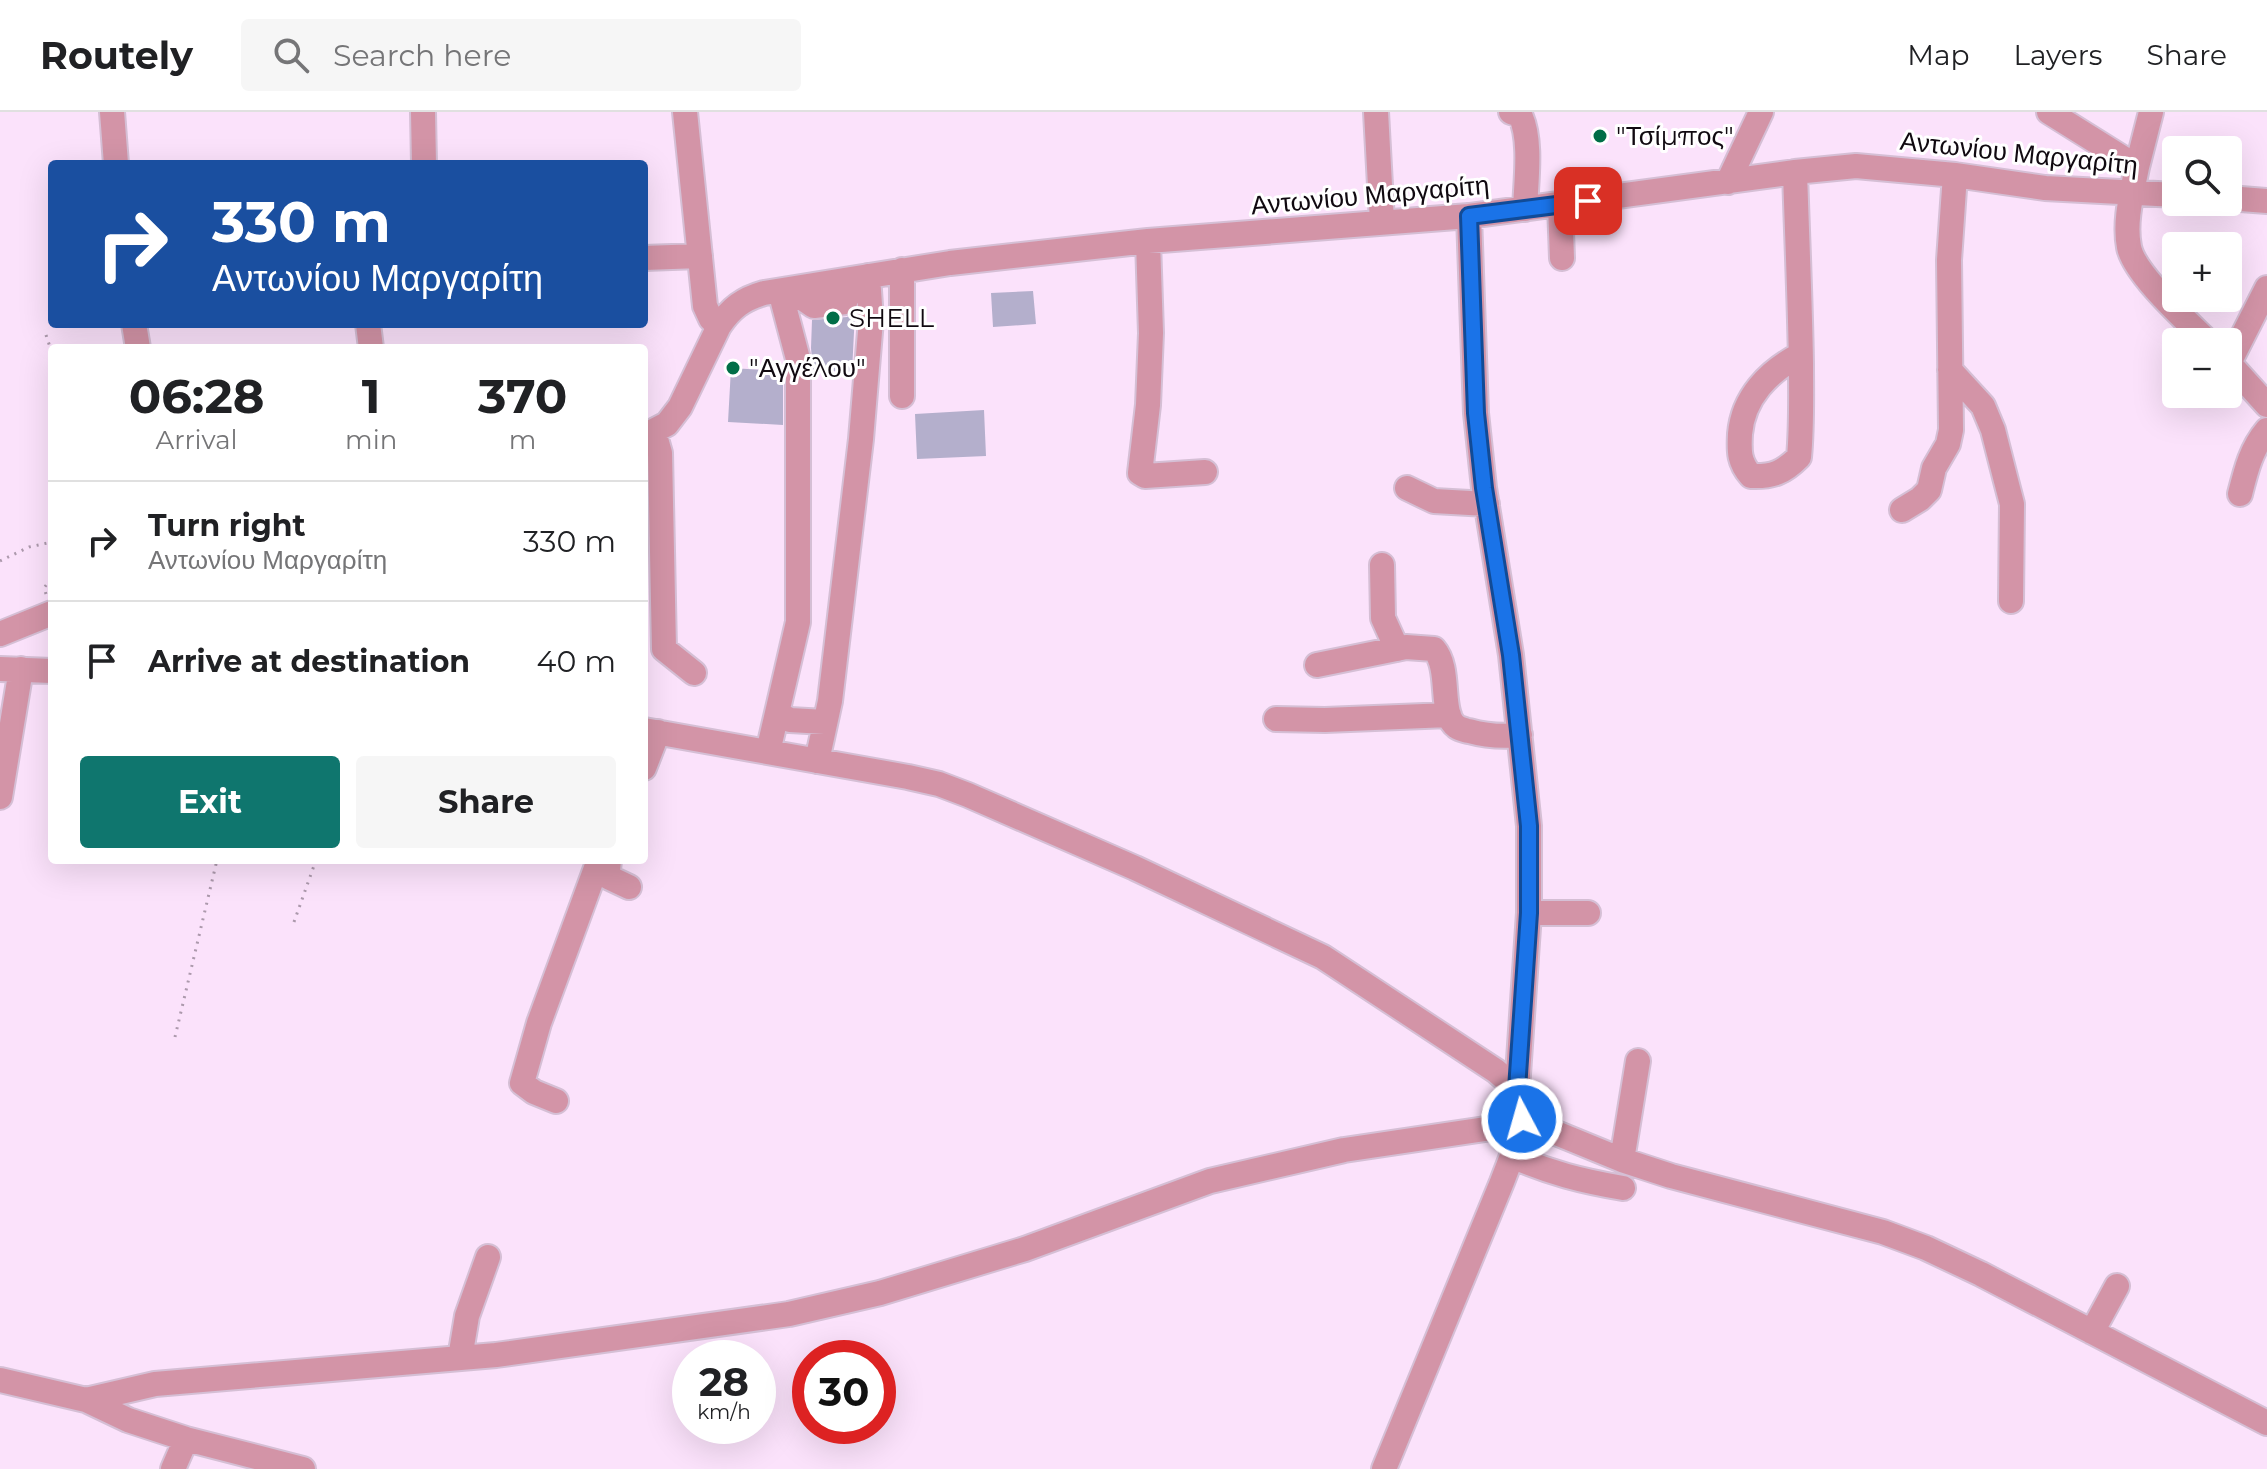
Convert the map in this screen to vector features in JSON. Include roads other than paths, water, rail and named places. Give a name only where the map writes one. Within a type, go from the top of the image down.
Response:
[{"type":"street","points":[[112,112],[116,160]]},
{"type":"street","points":[[423,112],[424,160]]},
{"type":"street","points":[[685,112],[705,306],[711,319],[719,326]]},
{"type":"street","points":[[1376,112],[1382,222]]},
{"type":"street","points":[[1511,112],[1520,115],[1524,123],[1525,209]]},
{"type":"street","points":[[1728,182],[1761,112]]},
{"type":"street","points":[[2049,112],[2137,167]]},
{"type":"street","points":[[2151,112],[2132,193],[2127,234],[2129,251],[2135,264],[2195,328]]},
{"type":"street","name":"Αντωνίου Μαργαρίτη","points":[[649,434],[667,424],[680,407],[719,326],[740,302],[756,295],[859,283],[902,270],[1148,241],[1469,216],[1856,166],[1955,175],[2045,188],[2162,194]]},
{"type":"street","points":[[1795,172],[1800,355],[1799,457],[1780,473],[1768,477],[1751,476],[1742,465],[1739,447],[1741,424],[1749,400],[1782,365],[1800,355]]},
{"type":"street","points":[[1902,510],[1929,490],[1934,468],[1948,444],[1951,430],[1949,260],[1955,175]]},
{"type":"street","points":[[2242,199],[2267,201]]},
{"type":"street","points":[[1560,204],[1562,258]]},
{"type":"street","points":[[1384,1469],[1512,1156],[1522,1119],[1517,1089],[1529,913],[1529,826],[1511,655],[1476,413],[1469,216]]},
{"type":"street","points":[[1148,241],[1151,333],[1148,405],[1140,473],[1145,476],[1205,472]]},
{"type":"street","points":[[648,258],[700,256]]},
{"type":"street","points":[[902,270],[902,396]]},
{"type":"street","points":[[817,761],[830,701],[869,357],[871,320],[859,283]]},
{"type":"street","points":[[2242,337],[2267,288]]},
{"type":"street","points":[[768,752],[798,622],[798,359],[789,293]]},
{"type":"street","points":[[1950,370],[1983,406],[1993,430],[2012,504],[2011,601]]},
{"type":"street","points":[[2242,377],[2267,405]]},
{"type":"street","points":[[2240,494],[2247,464],[2267,430]]},
{"type":"street","points":[[649,434],[660,453],[664,649],[694,673]]},
{"type":"street","points":[[1407,488],[1434,501],[1487,504]]},
{"type":"street","points":[[1382,565],[1383,618],[1397,649]]},
{"type":"street","points":[[0,634],[48,615]]},
{"type":"street","points":[[798,622],[838,626]]},
{"type":"street","points":[[1317,665],[1397,649],[1434,649],[1440,656],[1446,682],[1449,715],[1457,728],[1481,735],[1520,735]]},
{"type":"street","points":[[0,797],[11,669],[48,671]]},
{"type":"street","points":[[777,713],[790,720],[825,722]]},
{"type":"street","points":[[1276,719],[1449,715]]},
{"type":"street","points":[[648,732],[939,784],[1135,868],[1323,957],[1496,1071],[1517,1089]]},
{"type":"street","points":[[556,1101],[522,1083],[539,1023],[598,864]]},
{"type":"street","points":[[609,864],[610,878],[629,887]]},
{"type":"street","points":[[1529,913],[1588,913]]},
{"type":"street","points":[[1622,1160],[1638,1061]]},
{"type":"street","points":[[86,1400],[155,1384],[511,1353],[789,1314],[921,1282],[1025,1249],[1210,1181],[1344,1150],[1492,1128],[1522,1119],[1622,1160],[1671,1176],[1883,1232],[1926,1248],[2267,1423]]},
{"type":"street","points":[[1512,1156],[1576,1180],[1623,1188]]},
{"type":"street","points":[[460,1358],[467,1316],[488,1257]]},
{"type":"street","points":[[2092,1332],[2117,1286]]},
{"type":"street","points":[[0,1380],[86,1400],[128,1420],[186,1439],[303,1469]]},
{"type":"street","points":[[173,1469],[186,1439]]},
{"type":"place","name":"\"Τσίμπος\"","points":[[1600,136]]},
{"type":"place","name":"SHELL","points":[[833,318]]},
{"type":"place","name":"\"Αγγέλου\"","points":[[733,368]]}]
